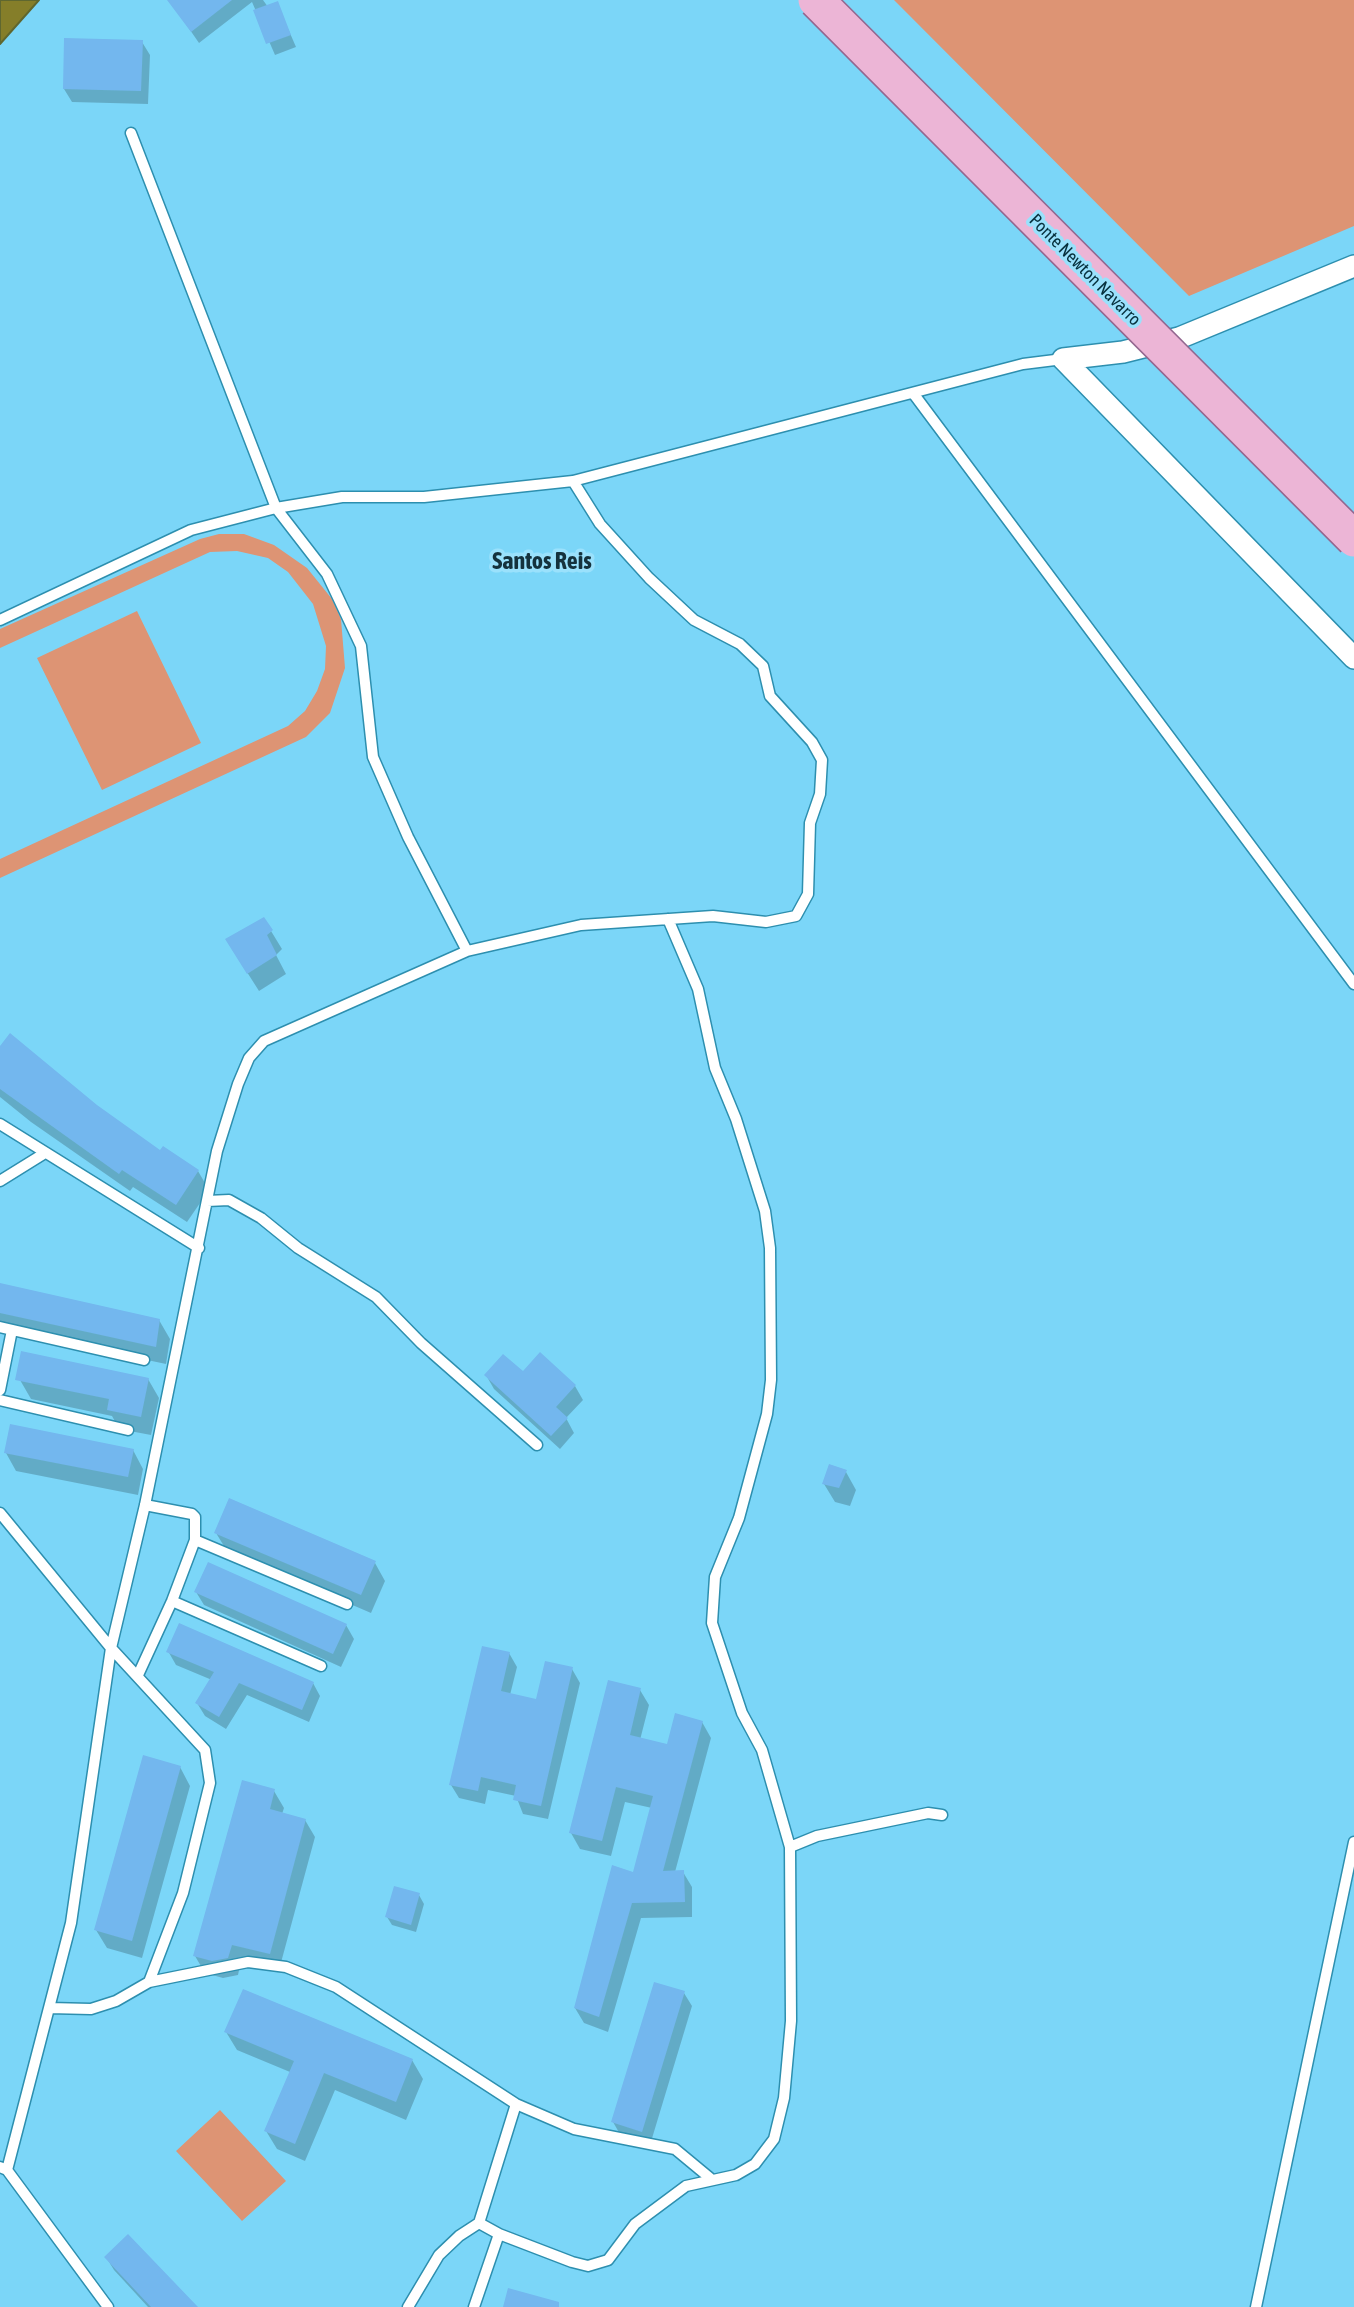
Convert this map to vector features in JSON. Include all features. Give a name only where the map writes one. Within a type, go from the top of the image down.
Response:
[{"type":"main road","name":"Ponte Newton Navarro","points":[[816,0],[1354,540]]},
{"type":"main road","name":"Ponte Newton Navarro","points":[[835,0],[1354,518]]},
{"type":"street","points":[[1063,359],[1123,352],[1178,338],[1354,266]]},
{"type":"street","points":[[1063,359],[1354,658]]},
{"type":"lane","points":[[131,134],[276,508],[327,574],[361,646],[373,757],[408,837],[467,951]]},
{"type":"lane","points":[[0,620],[191,530],[276,508],[342,497],[424,497],[573,481],[1023,364],[1063,359]]},
{"type":"lane","points":[[913,393],[1354,984]]},
{"type":"lane","points":[[108,2307],[3,2168],[71,1923],[111,1648],[145,1505],[217,1151],[249,1058],[264,1041],[467,951],[580,925],[713,916],[766,922],[796,916],[808,894],[810,823],[820,794],[822,760],[812,742],[770,696],[763,666],[740,644],[694,620],[649,578],[600,524],[573,481]]},
{"type":"lane","points":[[479,2223],[499,2234],[588,2266],[608,2259],[635,2224],[677,2192],[710,2178],[736,2175],[755,2164],[774,2139],[781,2108],[791,2021],[790,1847],[762,1750],[737,1700],[712,1623],[715,1577],[739,1518],[767,1414],[771,1368],[770,1248],[765,1211],[736,1119],[715,1068],[698,989],[668,919]]},
{"type":"lane","points":[[0,1124],[199,1248]]},
{"type":"lane","points":[[0,1181],[45,1153]]},
{"type":"lane","points":[[208,1201],[229,1200],[261,1218],[298,1248],[376,1297],[421,1343],[537,1445]]},
{"type":"lane","points":[[0,1327],[144,1360]]},
{"type":"lane","points":[[0,1390],[12,1330]]},
{"type":"lane","points":[[0,1400],[128,1430]]},
{"type":"lane","points":[[138,1675],[172,1601],[195,1540],[195,1517],[192,1514],[145,1505]]},
{"type":"lane","points":[[0,1513],[111,1648],[205,1750],[211,1783],[183,1893],[149,1982]]},
{"type":"lane","points":[[195,1540],[347,1604]]},
{"type":"lane","points":[[172,1601],[321,1666]]},
{"type":"lane","points":[[790,1847],[817,1836],[928,1813],[942,1815]]},
{"type":"lane","points":[[1256,2307],[1354,1842]]},
{"type":"lane","points":[[49,2008],[91,2009],[116,2001],[149,1982],[248,1962],[286,1967],[336,1987],[516,2104],[574,2130],[675,2149],[710,2178]]},
{"type":"lane","points":[[408,2307],[439,2255],[459,2236],[479,2223],[516,2104]]},
{"type":"lane","points":[[474,2307],[499,2234]]},
{"type":"shaded area","points":[[0,0],[39,0],[0,44]]},
{"type":"shaded area","points":[[894,0],[1354,0],[1354,226],[1189,296]]},
{"type":"shaded area","points":[[219,534],[244,534],[274,545],[307,568],[332,599],[341,619],[345,668],[330,713],[306,737],[0,878],[0,859],[288,726],[305,711],[317,691],[325,669],[326,646],[313,604],[288,572],[268,558],[237,551],[210,552],[0,648],[0,629],[200,539]]},
{"type":"shaded area","points":[[137,611],[201,743],[102,790],[37,658]]},
{"type":"shaded area","points":[[220,2110],[286,2181],[242,2221],[176,2151]]},
{"type":"building","points":[[167,0],[232,0],[191,32]]},
{"type":"building","points":[[278,1],[291,35],[266,44],[253,10]]},
{"type":"building","points":[[64,38],[143,40],[141,91],[63,89]]},
{"type":"building","points":[[264,917],[273,930],[267,935],[277,955],[247,974],[225,939]]},
{"type":"building","points":[[10,1033],[97,1105],[160,1150],[163,1146],[199,1170],[176,1205],[122,1170],[119,1174],[0,1089],[0,1046]]},
{"type":"building","points":[[0,1283],[160,1319],[156,1347],[0,1313]]},
{"type":"building","points":[[21,1351],[149,1378],[141,1417],[107,1410],[109,1399],[15,1380]]},
{"type":"building","points":[[540,1352],[576,1385],[556,1407],[568,1418],[551,1436],[484,1375],[503,1354],[523,1371]]},
{"type":"building","points":[[10,1424],[134,1449],[128,1477],[4,1453]]},
{"type":"building","points":[[829,1464],[847,1470],[839,1488],[822,1484]]},
{"type":"building","points":[[229,1498],[376,1561],[361,1595],[214,1533]]},
{"type":"building","points":[[208,1562],[347,1624],[333,1654],[194,1592]]},
{"type":"building","points":[[179,1623],[314,1682],[302,1710],[239,1683],[219,1717],[195,1703],[214,1672],[166,1652]]},
{"type":"building","points":[[482,1646],[510,1652],[501,1691],[536,1699],[545,1661],[573,1667],[541,1806],[513,1800],[516,1785],[481,1777],[478,1791],[449,1785]]},
{"type":"building","points":[[608,1680],[641,1688],[630,1735],[667,1744],[675,1713],[703,1721],[663,1871],[684,1870],[685,1902],[632,1903],[599,2017],[574,2008],[612,1865],[633,1872],[653,1796],[616,1787],[602,1841],[569,1833]]},
{"type":"building","points":[[143,1755],[181,1766],[132,1941],[94,1930]]},
{"type":"building","points":[[242,1780],[275,1789],[270,1809],[306,1819],[270,1954],[232,1945],[228,1958],[212,1961],[193,1956]]},
{"type":"building","points":[[394,1886],[420,1893],[411,1925],[385,1917]]},
{"type":"building","points":[[654,1982],[685,1991],[642,2132],[611,2122]]},
{"type":"building","points":[[243,1989],[413,2059],[396,2102],[324,2073],[295,2144],[264,2131],[294,2061],[224,2032]]},
{"type":"building","points":[[128,2234],[198,2307],[151,2307],[104,2257]]},
{"type":"building","points":[[508,2288],[559,2302],[559,2307],[503,2307]]},
{"type":"district","name":"Santos Reis","points":[[542,561]]}]
